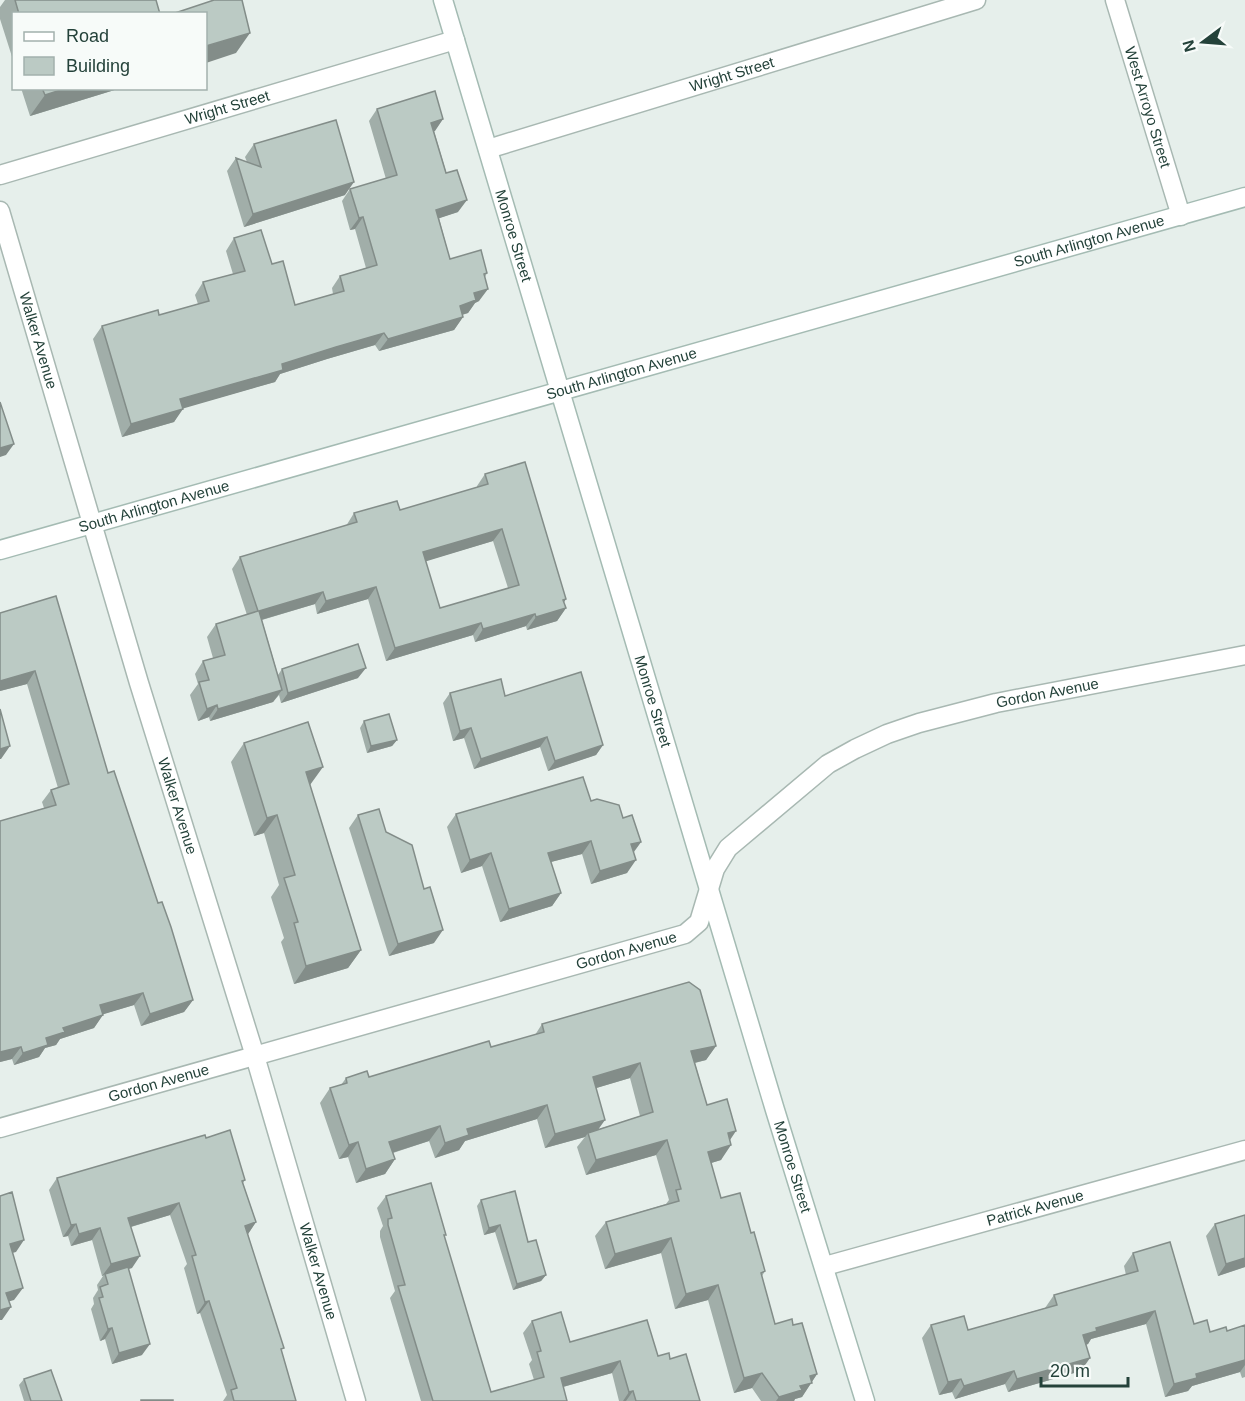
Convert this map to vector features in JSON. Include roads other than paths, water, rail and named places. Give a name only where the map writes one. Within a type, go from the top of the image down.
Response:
[{"type":"street","name":"Monroe Street","points":[[443,0],[775,1110],[865,1401]]},
{"type":"street","name":"Wright Street","points":[[488,149],[976,0]]},
{"type":"street","name":"West Arroyo Street","points":[[1115,0],[1181,216]]},
{"type":"street","name":"Wright Street","points":[[0,175],[455,40]]},
{"type":"street","name":"South Arlington Avenue","points":[[0,550],[1245,197]]},
{"type":"street","name":"Walker Avenue","points":[[0,211],[139,683],[255,1056],[356,1401]]},
{"type":"street","name":"Gordon Avenue","points":[[0,1128],[686,934],[699,921],[709,885],[721,858],[739,838],[828,764],[887,734],[996,703],[1245,655]]},
{"type":"street","name":"Patrick Avenue","points":[[825,1266],[1245,1150]]}]
